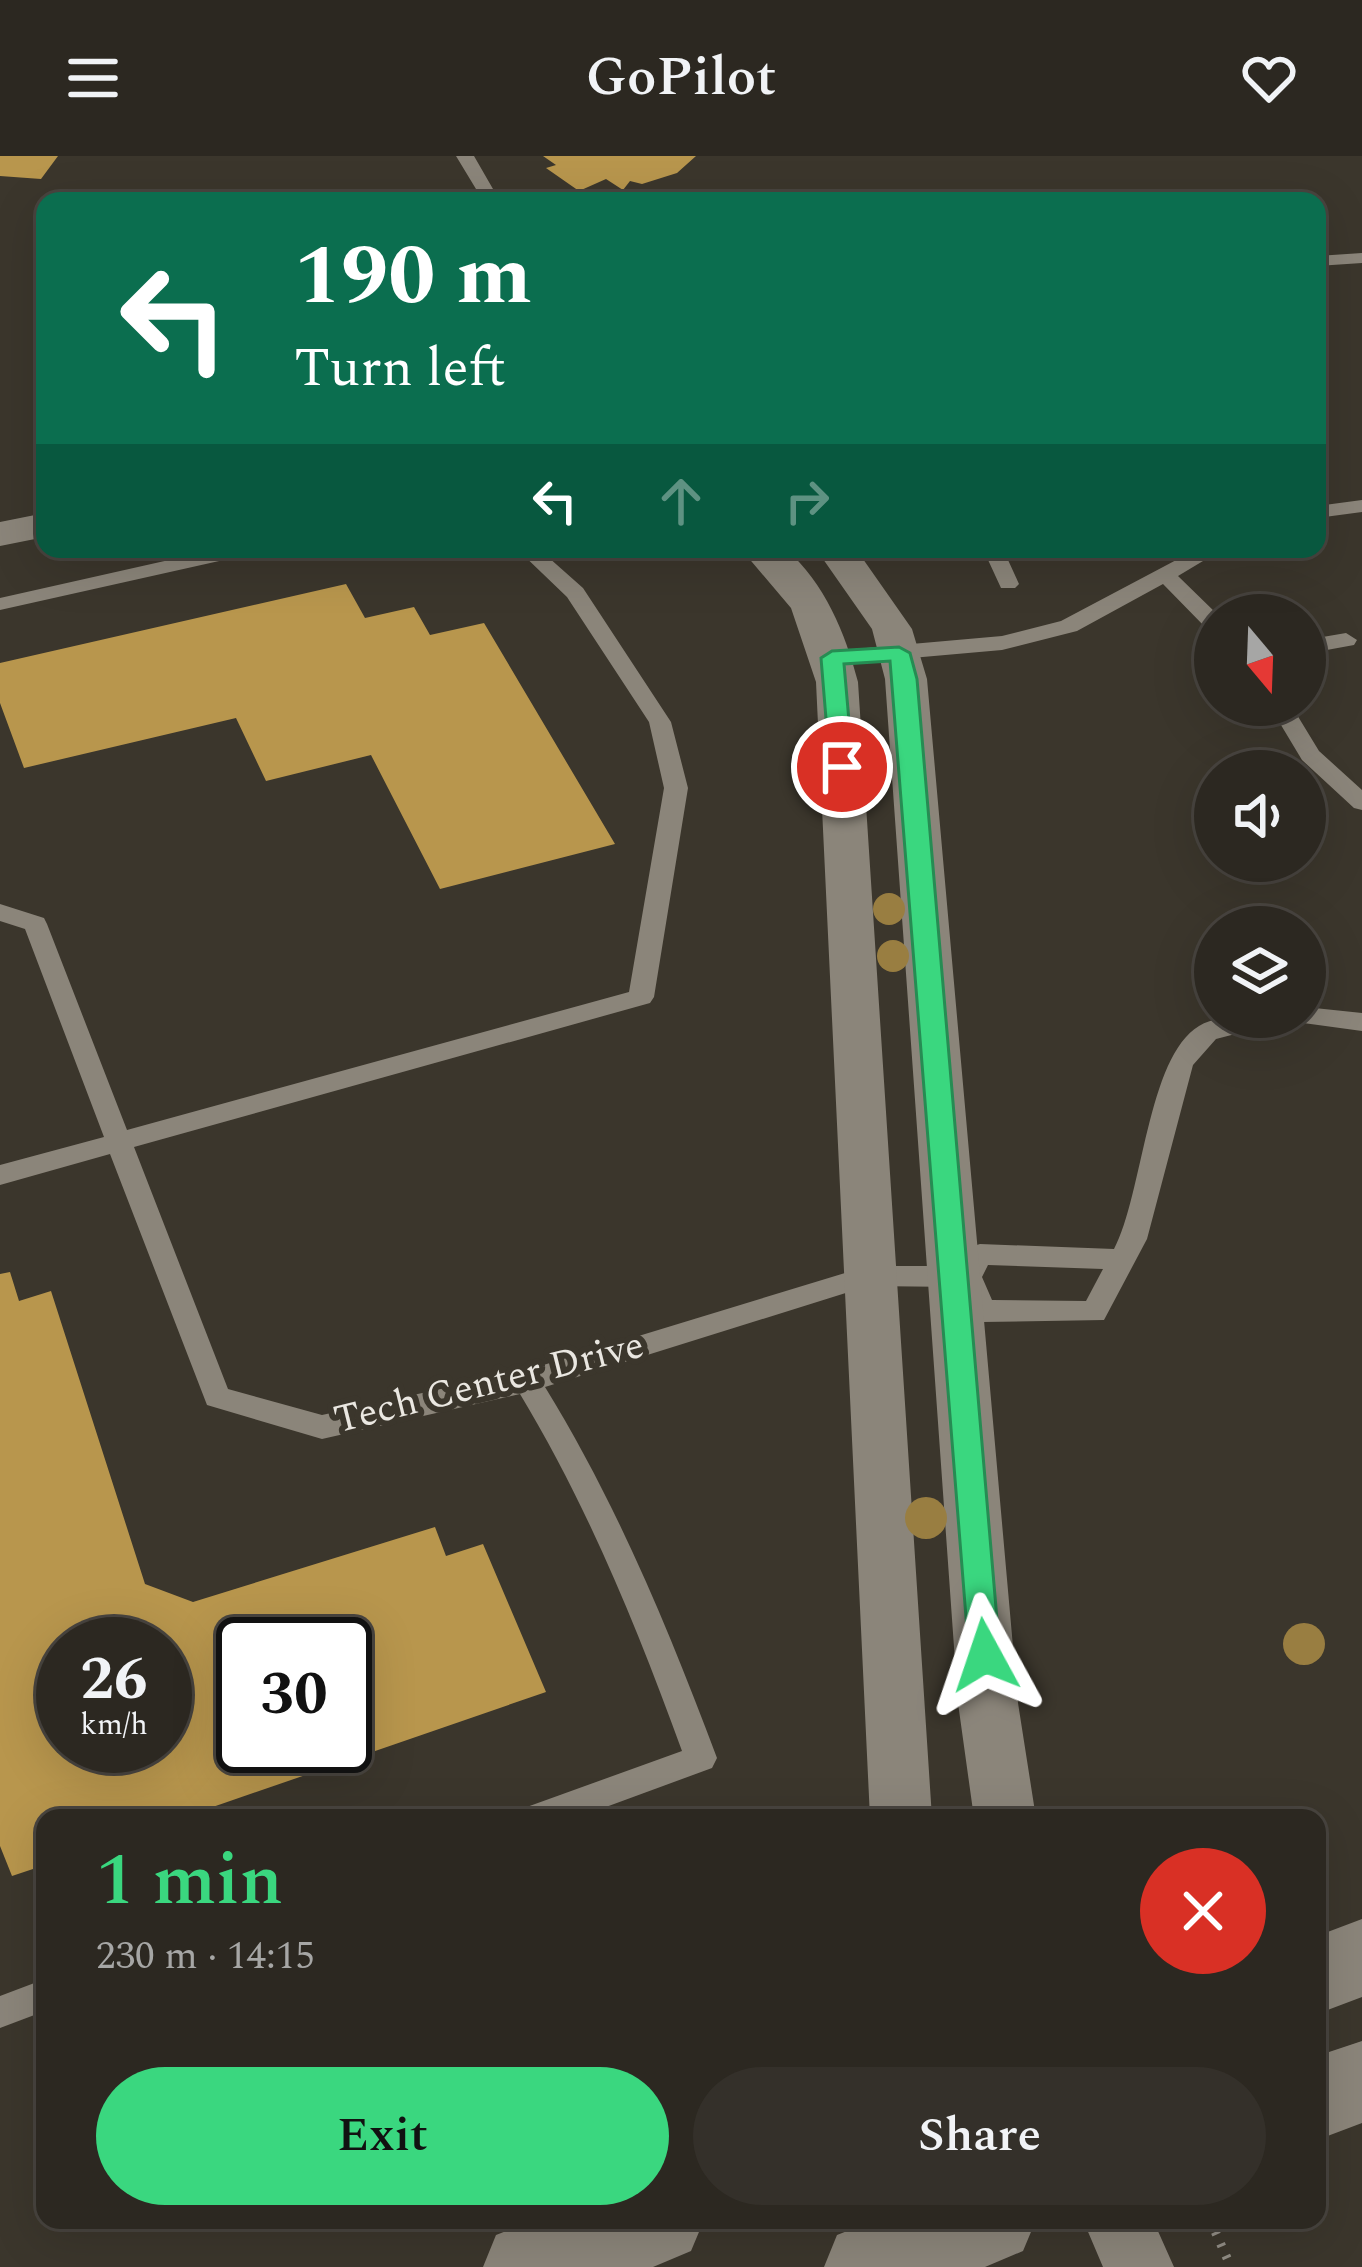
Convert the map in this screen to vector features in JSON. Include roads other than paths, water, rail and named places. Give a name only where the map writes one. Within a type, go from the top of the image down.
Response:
[{"type":"main road","points":[[1326,1972],[1362,1958]]},
{"type":"main road","points":[[1326,2095],[1362,2082]]},
{"type":"main road","points":[[528,2267],[634,2229]]},
{"type":"main road","points":[[869,2267],[968,2229]]},
{"type":"street","points":[[0,499],[36,491]]},
{"type":"street","points":[[0,534],[36,527]]},
{"type":"street","points":[[769,558],[808,602],[832,658],[900,1809]]},
{"type":"street","points":[[843,558],[869,589],[892,629],[906,679],[960,1277],[988,1702],[1004,1809]]},
{"type":"street","points":[[1121,2229],[1138,2267]]},
{"type":"lane","points":[[464,156],[490,192]]},
{"type":"lane","points":[[1326,260],[1362,258]]},
{"type":"lane","points":[[1326,511],[1362,506]]},
{"type":"lane","points":[[109,558],[117,577]]},
{"type":"lane","points":[[0,604],[205,558]]},
{"type":"lane","points":[[0,1175],[641,997],[676,788],[659,722],[574,592],[536,558]]},
{"type":"lane","points":[[996,558],[1008,584]]},
{"type":"lane","points":[[832,658],[1002,643],[1070,626],[1194,558]]},
{"type":"lane","points":[[1163,573],[1194,603]]},
{"type":"lane","points":[[1326,643],[1346,640]]},
{"type":"lane","points":[[1293,726],[1310,755],[1362,803]]},
{"type":"lane","name":"Tech Center Drive","points":[[0,912],[34,923],[217,1397],[322,1427],[527,1381],[868,1276],[960,1277]]},
{"type":"lane","points":[[1326,1018],[1362,1022]]},
{"type":"lane","points":[[1124,1260],[980,1254],[960,1277],[982,1311],[1094,1312],[1124,1260],[1180,1063],[1202,1038]]},
{"type":"lane","points":[[527,1381],[564,1439],[639,1587],[701,1758],[561,1809]]},
{"type":"lane","points":[[0,2012],[36,1998]]}]
